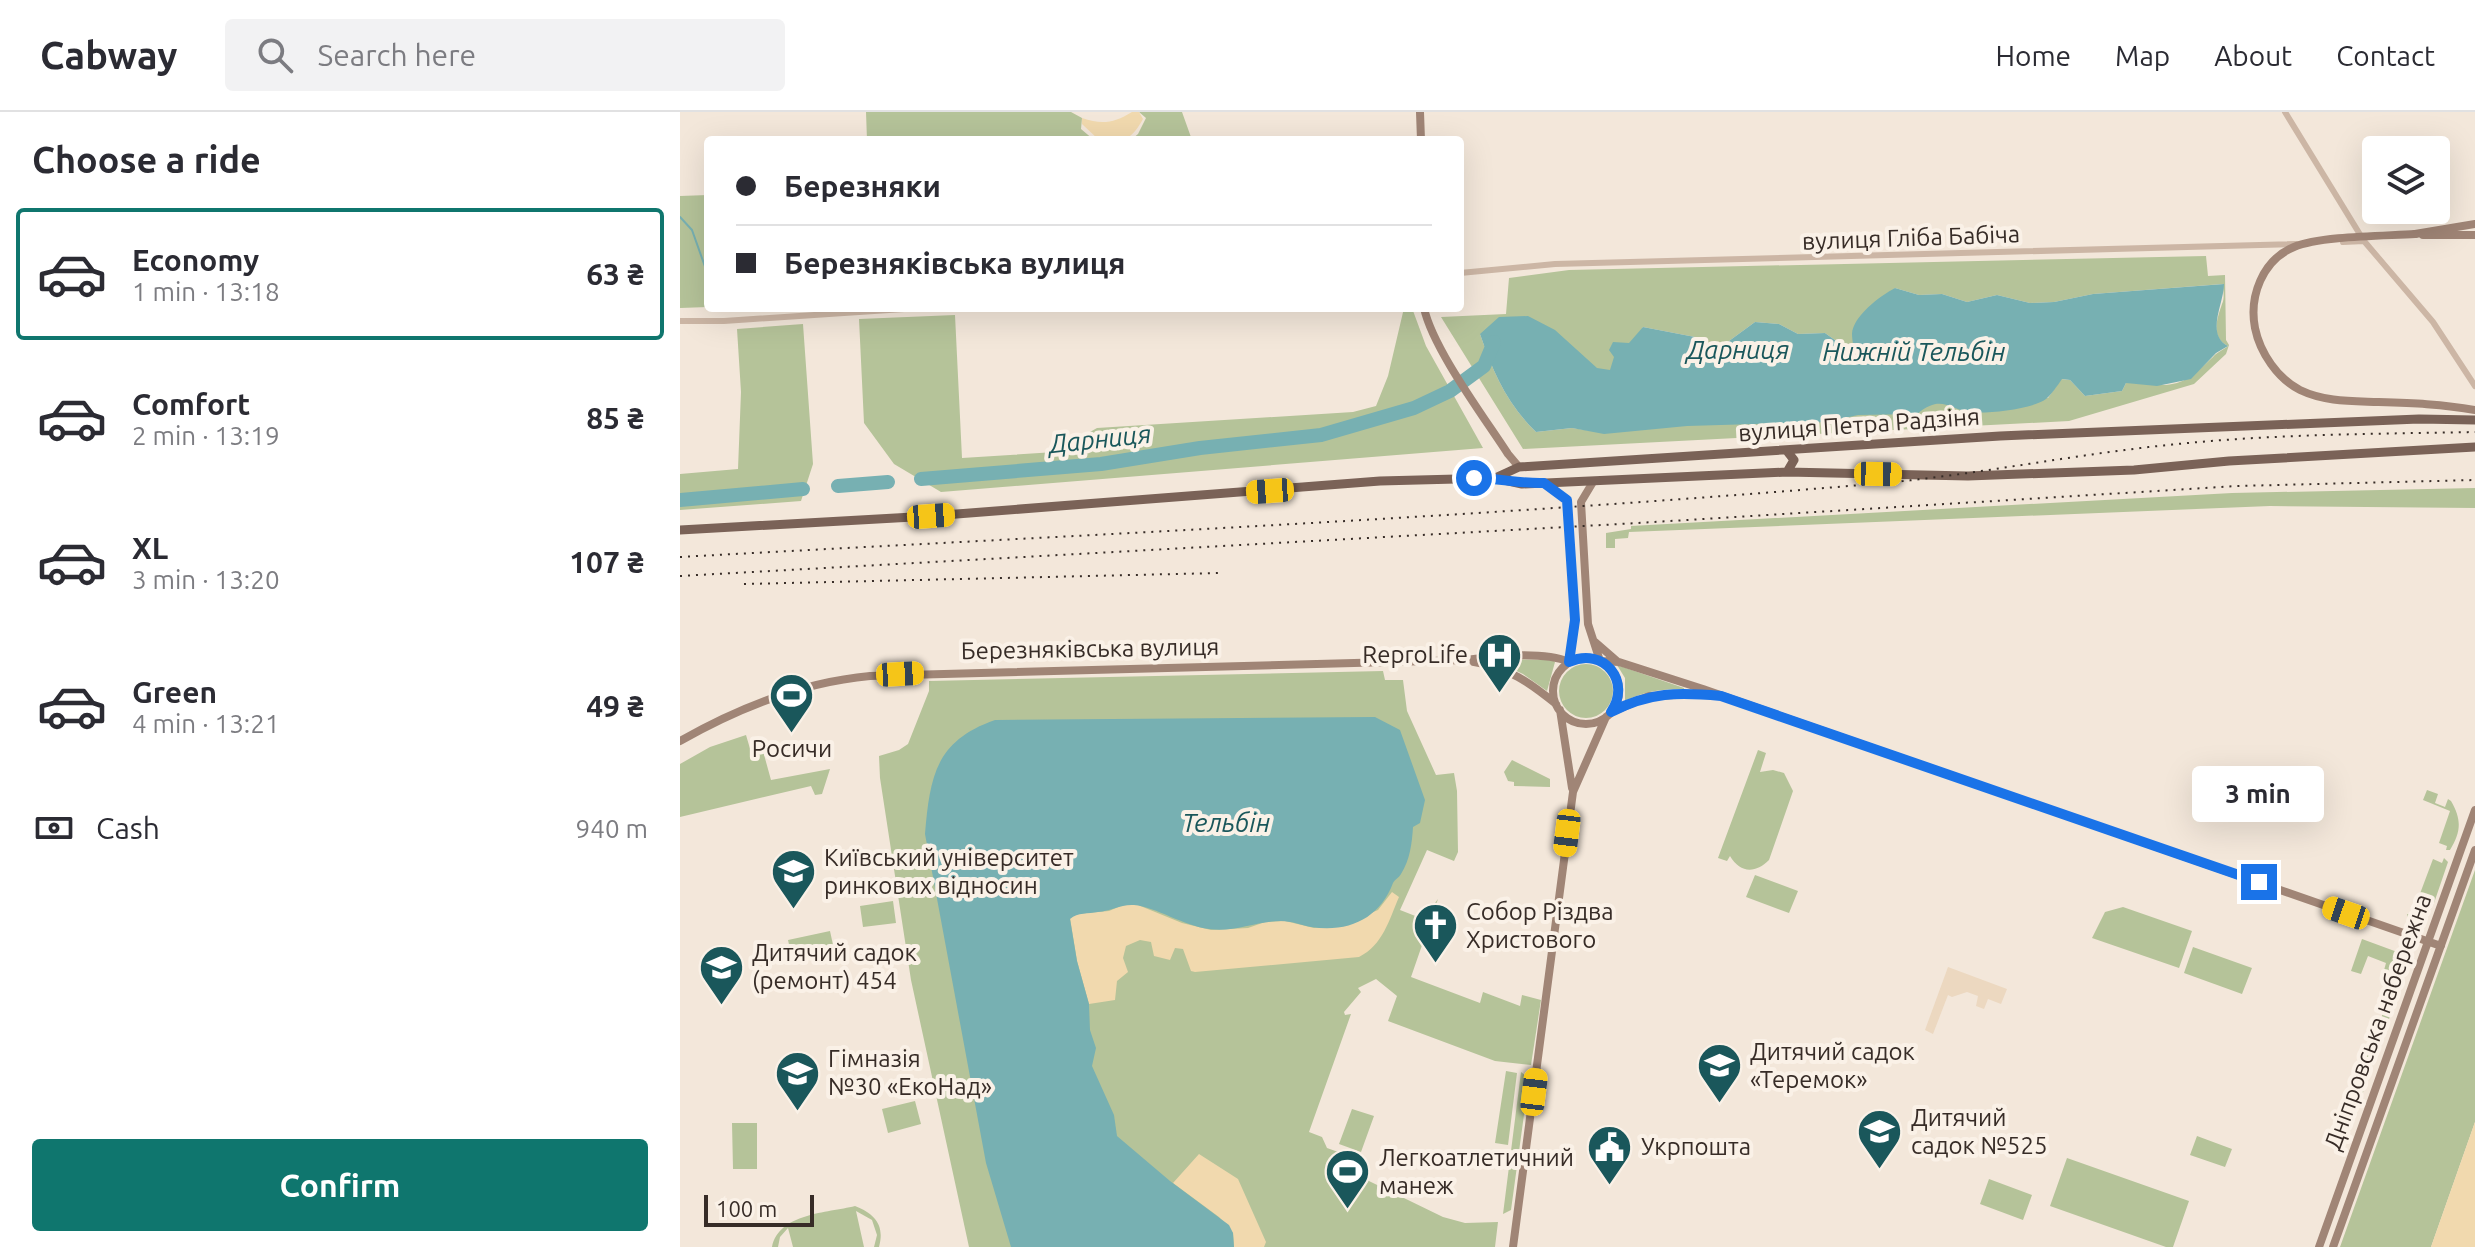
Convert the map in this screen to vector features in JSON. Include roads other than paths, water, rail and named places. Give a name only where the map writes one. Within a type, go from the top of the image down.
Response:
[{"type":"main road","name":"вулиця Петра Радзіня","points":[[1495,478],[1519,467],[2000,436],[2419,419],[2475,420]]},
{"type":"main road","name":"вулиця Петра Радзіня","points":[[680,530],[931,516],[1380,481],[1495,478],[1522,484],[1787,472],[1968,476],[2134,470],[2229,461],[2475,447]]},
{"type":"main road","points":[[1787,451],[1794,460],[1787,472]]},
{"type":"street","points":[[1420,112],[1421,136]]},
{"type":"street","points":[[2285,112],[2364,241],[2433,322],[2475,386]]},
{"type":"street","points":[[2475,224],[2415,234],[2314,242],[2294,247],[2280,255],[2262,277],[2253,304],[2260,346],[2275,369],[2300,390],[2324,399],[2475,410]]},
{"type":"street","points":[[2415,234],[2475,235]]},
{"type":"street","name":"вулиця Гліба Бабіча","points":[[1464,273],[1555,264],[2222,248],[2364,241]]},
{"type":"street","points":[[680,321],[859,312]]},
{"type":"street","points":[[1425,312],[1433,333],[1450,362],[1519,467]]},
{"type":"street","points":[[1573,792],[1619,698],[1618,682],[1613,671],[1600,661],[1587,618],[1581,502],[1593,482]]},
{"type":"street","points":[[1513,1247],[1573,792],[1553,689],[1555,678],[1569,662],[1575,632],[1567,500],[1544,483]]},
{"type":"street","points":[[1554,656],[1567,647],[1575,632]]},
{"type":"street","points":[[1591,635],[1601,649],[1619,662]]},
{"type":"street","name":"Березняківська вулиця","points":[[680,741],[764,702],[808,686],[851,678],[1488,657],[1554,656],[1569,662]]},
{"type":"street","points":[[1569,662],[1585,658],[1619,662],[2441,946]]},
{"type":"street","name":"Березняківська вулиця","points":[[1466,660],[1492,665],[1520,676],[1558,707]]},
{"type":"street","points":[[1558,707],[1571,720],[1592,723],[1637,699],[1656,695],[1685,693],[1721,696]]},
{"type":"street","name":"Дніпровська набережна","points":[[2319,1247],[2475,810]]},
{"type":"street","name":"Дніпровська набережна","points":[[2333,1247],[2475,850]]},
{"type":"water","name":"Нижній Тельбін","points":[[2224,284],[2217,326],[2221,341],[2228,346],[2216,353],[2191,379],[2157,386],[2126,383],[2122,391],[2085,396],[2070,380],[2062,379],[2040,403],[1987,412],[1970,412],[1939,404],[1917,414],[1858,415],[1827,422],[1687,426],[1604,434],[1572,428],[1536,432],[1502,387],[1480,334],[1499,317],[1528,316],[1555,330],[1597,368],[1610,370],[1614,357],[1609,350],[1613,342],[1629,343],[1643,327],[1695,337],[1713,347],[1729,341],[1755,322],[1779,324],[1798,334],[1825,333],[1842,345],[1853,362],[1856,360],[1852,334],[1857,320],[1875,301],[1895,288],[1919,295],[1942,294],[1967,302],[1997,295],[2030,303],[2054,302],[2093,294]]},
{"type":"water","name":"Тельбін","points":[[1375,717],[1400,730],[1425,800],[1420,823],[1413,827],[1404,869],[1371,914],[1338,928],[1281,921],[1209,929],[1134,905],[1080,914],[1070,919],[1096,1048],[1092,1066],[1114,1115],[1117,1136],[1229,1225],[1234,1247],[1011,1247],[986,1163],[925,834],[934,778],[948,750],[959,739],[995,720]]},
{"type":"waterway","points":[[680,217],[692,230],[704,264]]},
{"type":"waterway","name":"Дарниця","points":[[921,479],[1101,464],[1200,448],[1321,435],[1414,408],[1450,391],[1484,366],[1494,342]]},
{"type":"waterway","name":"Дарниця","points":[[838,486],[888,482]]},
{"type":"waterway","name":"Дарниця","points":[[680,500],[803,489]]},
{"type":"railway","points":[[680,557],[1574,507],[1909,480],[2206,441],[2475,432]]},
{"type":"railway","points":[[680,576],[2237,486],[2475,480]]},
{"type":"railway","points":[[744,584],[1219,573]]},
{"type":"place","name":"ReproLife","points":[[1499,694]]},
{"type":"place","name":"Росичи","points":[[792,734]]},
{"type":"place","name":"Київський університет ринкових відносин","points":[[793,911]]},
{"type":"place","name":"Собор Різдва Христового","points":[[1435,965]]},
{"type":"place","name":"Дитячий садок (ремонт) 454","points":[[721,1006]]},
{"type":"place","name":"Дитячий садок «Теремок»","points":[[1719,1105]]},
{"type":"place","name":"Гімназія №30 «ЕкоНад»","points":[[797,1112]]},
{"type":"place","name":"Дитячий садок №525","points":[[1880,1171]]},
{"type":"place","name":"Укрпошта","points":[[1610,1186]]},
{"type":"place","name":"Легкоатлетичний манеж","points":[[1348,1211]]}]
